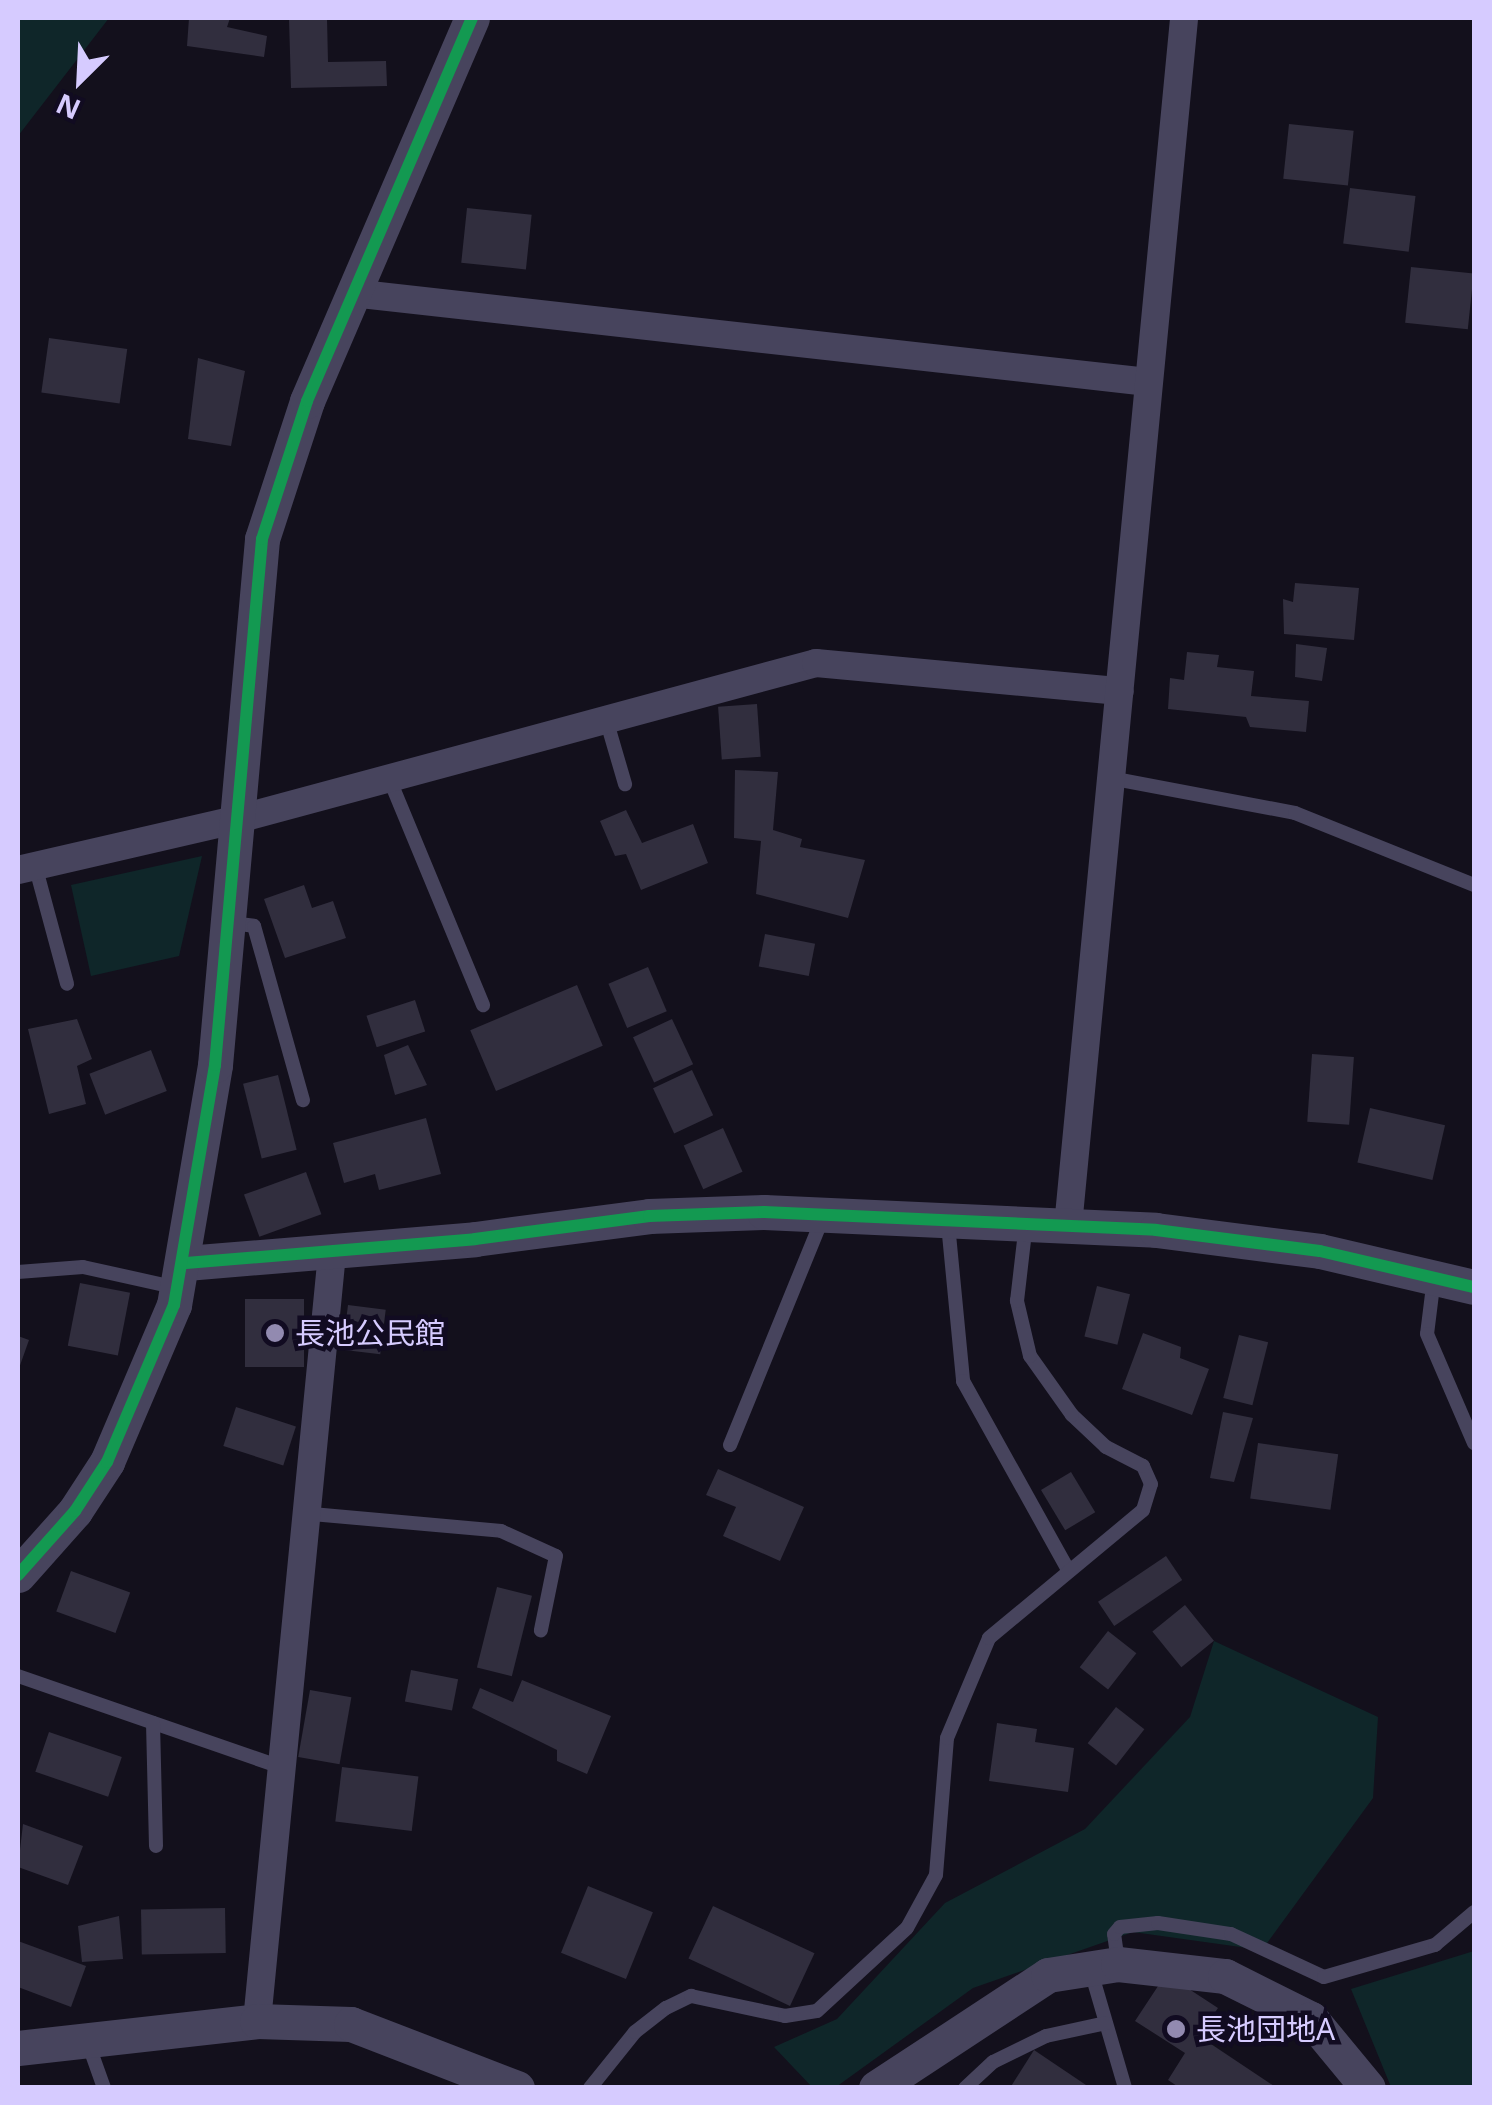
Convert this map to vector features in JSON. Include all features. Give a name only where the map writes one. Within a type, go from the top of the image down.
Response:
[{"type":"street","points":[[18,1575],[75,1511],[107,1462],[142,1392],[182,1276],[216,1065],[262,540],[352,293],[472,18]]},
{"type":"street","points":[[1068,1226],[1184,18]]},
{"type":"street","points":[[352,293],[1148,382]]},
{"type":"street","points":[[26,867],[235,820],[816,663],[1120,691]]},
{"type":"street","points":[[182,1276],[332,1253],[648,1216],[824,1213],[1026,1222],[1320,1251],[1474,1287]]},
{"type":"street","points":[[257,2021],[312,1514],[332,1253]]},
{"type":"street","points":[[876,2088],[1048,1975],[1104,1966],[1225,1976],[1294,2010],[1343,2051],[1368,2088]]},
{"type":"street","points":[[18,2048],[257,2021],[352,2024],[517,2088]]},
{"type":"lane","points":[[606,719],[625,784]]},
{"type":"lane","points":[[389,778],[483,1005]]},
{"type":"lane","points":[[1110,778],[1294,813],[1474,885]]},
{"type":"lane","points":[[26,867],[66,984]]},
{"type":"lane","points":[[227,922],[254,926],[304,1100]]},
{"type":"lane","points":[[730,1446],[824,1213]]},
{"type":"lane","points":[[947,1216],[963,1381],[985,1432],[1068,1570]]},
{"type":"lane","points":[[590,2088],[635,2032],[666,2008],[691,1996],[785,2016],[817,2011],[907,1928],[936,1875],[946,1738],[989,1638],[1068,1570],[1126,1530],[1143,1510],[1151,1484],[1143,1466],[1106,1446],[1072,1415],[1030,1356],[1017,1302],[1026,1222]]},
{"type":"lane","points":[[18,1272],[83,1267],[182,1276]]},
{"type":"lane","points":[[1434,1277],[1428,1334],[1474,1442]]},
{"type":"lane","points":[[312,1514],[501,1531],[556,1556],[541,1630]]},
{"type":"lane","points":[[18,1676],[284,1768]]},
{"type":"lane","points":[[152,1723],[156,1846]]},
{"type":"lane","points":[[1125,2088],[1106,2023],[1104,1966],[1120,1927],[1158,1923],[1230,1934],[1324,1977],[1435,1945],[1474,1912]]},
{"type":"lane","points":[[965,2088],[993,2062],[1046,2036],[1106,2023]]},
{"type":"lane","points":[[88,2042],[104,2088]]},
{"type":"green space","points":[[18,18],[109,18],[18,136]]},
{"type":"green space","points":[[202,856],[179,956],[91,976],[71,885]]},
{"type":"green space","points":[[1214,1641],[1378,1717],[1373,1798],[1262,1950],[1133,1932],[973,1988],[836,2087],[812,2087],[774,2047],[837,2019],[945,1903],[1085,1829],[1190,1717]]},
{"type":"green space","points":[[1474,1951],[1474,2087],[1391,2087],[1351,1989]]},
{"type":"building","points":[[189,18],[230,18],[227,27],[267,36],[264,57],[187,46]]},
{"type":"building","points":[[289,18],[327,18],[328,62],[386,61],[387,86],[291,88]]},
{"type":"building","points":[[1289,124],[1354,131],[1348,185],[1283,179]]},
{"type":"building","points":[[1350,188],[1416,196],[1409,252],[1343,244]]},
{"type":"building","points":[[467,208],[532,215],[526,269],[461,263]]},
{"type":"building","points":[[1411,267],[1474,274],[1468,329],[1405,323]]},
{"type":"building","points":[[49,338],[127,349],[120,403],[41,392]]},
{"type":"building","points":[[198,358],[245,371],[231,446],[188,439]]},
{"type":"building","points":[[1295,583],[1359,588],[1354,640],[1284,634],[1283,599],[1293,602]]},
{"type":"building","points":[[1296,644],[1327,648],[1322,681],[1295,677]]},
{"type":"building","points":[[1187,652],[1219,655],[1217,667],[1254,671],[1251,696],[1309,701],[1306,732],[1250,727],[1246,717],[1168,709],[1170,678],[1184,680]]},
{"type":"building","points":[[757,704],[761,757],[722,760],[718,707]]},
{"type":"building","points":[[735,770],[778,772],[773,830],[802,839],[800,847],[865,860],[848,918],[756,894],[761,841],[734,838]]},
{"type":"building","points":[[626,810],[642,843],[693,824],[708,863],[641,890],[626,854],[615,856],[600,821]]},
{"type":"building","points":[[304,885],[312,908],[333,901],[346,938],[285,958],[264,899]]},
{"type":"building","points":[[765,934],[815,944],[809,976],[759,966]]},
{"type":"building","points":[[648,967],[667,1011],[627,1028],[608,984]]},
{"type":"building","points":[[577,985],[603,1046],[496,1091],[470,1030]]},
{"type":"building","points":[[415,1000],[425,1031],[377,1047],[366,1016]]},
{"type":"building","points":[[77,1019],[92,1059],[77,1066],[86,1104],[49,1114],[28,1029]]},
{"type":"building","points":[[672,1019],[693,1064],[654,1082],[633,1037]]},
{"type":"building","points":[[408,1045],[427,1085],[395,1095],[384,1055]]},
{"type":"building","points":[[151,1050],[167,1091],[105,1115],[89,1074]]},
{"type":"building","points":[[1312,1054],[1354,1057],[1349,1125],[1307,1122]]},
{"type":"building","points":[[692,1070],[713,1115],[674,1133],[653,1088]]},
{"type":"building","points":[[278,1075],[297,1150],[262,1158],[243,1084]]},
{"type":"building","points":[[1370,1108],[1445,1125],[1432,1180],[1357,1163]]},
{"type":"building","points":[[426,1118],[441,1174],[379,1190],[375,1174],[344,1183],[333,1143]]},
{"type":"building","points":[[723,1128],[743,1172],[703,1189],[684,1145]]},
{"type":"building","points":[[306,1172],[321,1214],[259,1237],[244,1195]]},
{"type":"building","points":[[80,1283],[130,1293],[118,1356],[68,1346]]},
{"type":"building","points":[[1097,1286],[1130,1294],[1117,1345],[1084,1336]]},
{"type":"building","name":"長池公民館","points":[[245,1299],[304,1299],[304,1367],[245,1367]]},
{"type":"building","points":[[348,1305],[386,1310],[380,1354],[343,1350]]},
{"type":"building","points":[[1143,1333],[1181,1347],[1180,1358],[1209,1369],[1192,1415],[1122,1389]]},
{"type":"building","points":[[1239,1335],[1268,1342],[1252,1405],[1223,1398]]},
{"type":"building","points":[[18,1336],[29,1340],[18,1371]]},
{"type":"building","points":[[236,1407],[296,1426],[283,1465],[223,1446]]},
{"type":"building","points":[[1223,1412],[1253,1418],[1234,1482],[1210,1478]]},
{"type":"building","points":[[1258,1443],[1338,1454],[1330,1510],[1250,1498]]},
{"type":"building","points":[[718,1469],[804,1507],[780,1561],[723,1536],[736,1507],[706,1495]]},
{"type":"building","points":[[1071,1472],[1095,1512],[1065,1530],[1041,1490]]},
{"type":"building","points":[[1166,1556],[1182,1580],[1114,1626],[1098,1602]]},
{"type":"building","points":[[71,1571],[130,1593],[115,1633],[56,1611]]},
{"type":"building","points":[[497,1587],[532,1596],[512,1676],[477,1668]]},
{"type":"building","points":[[1185,1605],[1214,1641],[1181,1667],[1152,1631]]},
{"type":"building","points":[[1108,1631],[1136,1653],[1108,1689],[1080,1667]]},
{"type":"building","points":[[411,1670],[458,1679],[452,1711],[405,1701]]},
{"type":"building","points":[[522,1680],[611,1716],[587,1774],[557,1761],[557,1750],[472,1708],[480,1688],[513,1702]]},
{"type":"building","points":[[310,1690],[351,1697],[340,1764],[298,1757]]},
{"type":"building","points":[[1116,1707],[1144,1729],[1116,1765],[1088,1743]]},
{"type":"building","points":[[997,1723],[1037,1729],[1035,1742],[1074,1748],[1068,1792],[989,1781]]},
{"type":"building","points":[[49,1732],[122,1757],[108,1797],[35,1772]]},
{"type":"building","points":[[342,1767],[418,1776],[412,1831],[335,1822]]},
{"type":"building","points":[[23,1824],[83,1846],[68,1885],[18,1867]]},
{"type":"building","points":[[588,1886],[653,1912],[626,1979],[561,1953]]},
{"type":"building","points":[[713,1906],[815,1953],[790,2006],[688,1959]]},
{"type":"building","points":[[225,1908],[226,1953],[142,1954],[141,1909]]},
{"type":"building","points":[[119,1916],[123,1959],[82,1962],[78,1926]]},
{"type":"building","points":[[18,1941],[86,1966],[71,2007],[18,1987]]},
{"type":"building","name":"長池団地A","points":[[1166,1974],[1218,2008],[1199,2036],[1277,2088],[1180,2088],[1168,2080],[1185,2053],[1135,2021]]},
{"type":"building","points":[[1034,2050],[1086,2085],[1084,2088],[1010,2088]]},
{"type":"cycle path","points":[[18,1575],[75,1511],[107,1462],[174,1305],[215,1065],[262,539],[307,401],[472,18]]},
{"type":"cycle path","points":[[186,1263],[475,1239],[649,1216],[764,1212],[1156,1230],[1320,1251],[1474,1287]]},
{"type":"place","name":"長池公民館","points":[[275,1333]]},
{"type":"place","name":"長池団地A","points":[[1176,2029]]}]
